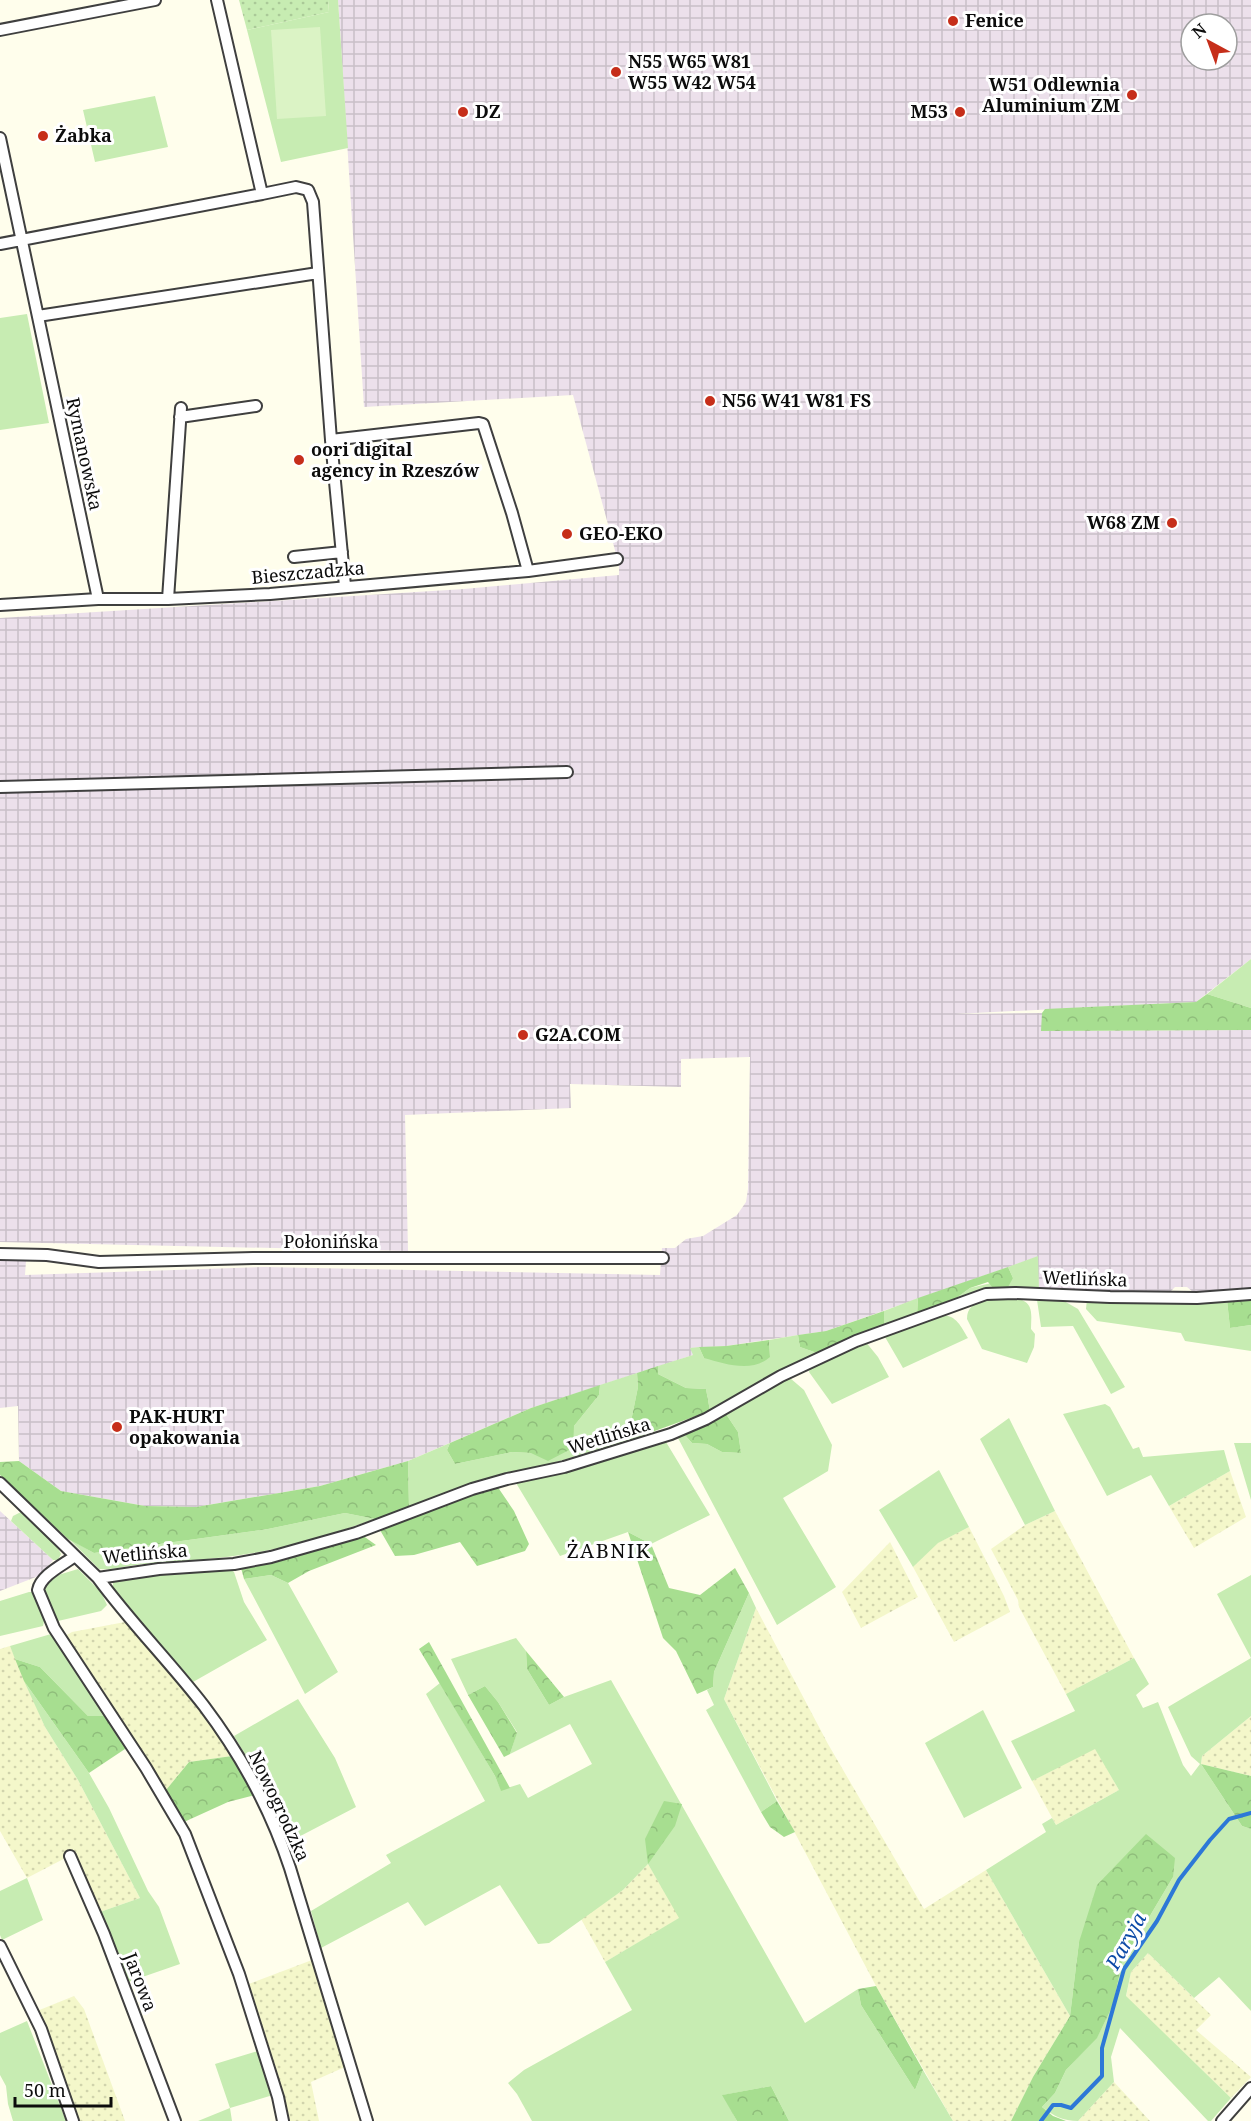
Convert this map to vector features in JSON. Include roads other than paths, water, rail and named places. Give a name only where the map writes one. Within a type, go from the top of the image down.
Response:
[{"type":"street","points":[[0,30],[155,0]]},
{"type":"street","points":[[218,0],[262,194]]},
{"type":"street","name":"Rymanowska","points":[[0,138],[98,599]]},
{"type":"street","points":[[0,244],[296,187],[308,190],[313,202],[331,440],[345,586]]},
{"type":"street","points":[[38,316],[318,273]]},
{"type":"street","points":[[168,598],[180,412],[256,406]]},
{"type":"street","points":[[331,440],[483,424],[528,571]]},
{"type":"street","points":[[294,557],[342,552]]},
{"type":"street","name":"Bieszczadzka","points":[[0,604],[270,594],[528,571],[617,559]]},
{"type":"street","points":[[0,787],[567,772]]},
{"type":"street","name":"Połonińska","points":[[0,1254],[47,1254],[99,1262],[253,1258],[663,1258]]},
{"type":"street","name":"Wetlińska","points":[[0,1483],[98,1578],[159,1569],[234,1564],[271,1557],[356,1533],[472,1489],[564,1467],[671,1434],[706,1419],[781,1376],[846,1345],[986,1294],[1186,1298],[1251,1294]]},
{"type":"street","points":[[75,1556],[45,1578],[39,1584],[38,1590],[54,1628],[146,1768],[185,1834],[239,1974],[278,2097],[283,2121]]},
{"type":"street","name":"Nowogrodzka","points":[[98,1578],[123,1611],[202,1703],[240,1758],[257,1790],[281,1842],[290,1868],[367,2121]]},
{"type":"street","name":"Jarowa","points":[[70,1856],[104,1934],[175,2121]]},
{"type":"street","points":[[0,1946],[41,2029],[73,2121]]},
{"type":"street","points":[[1222,2121],[1251,2088]]},
{"type":"waterway","name":"Paryja","points":[[1041,2121],[1053,2105],[1071,2108],[1102,2076],[1102,2048],[1124,1969],[1157,1921],[1179,1880],[1210,1840],[1229,1819],[1251,1813]]},
{"type":"place","name":"Fenice","points":[[953,21]]},
{"type":"place","name":"N55 W65 W81 W55 W42 W54","points":[[616,72]]},
{"type":"place","name":"W51 Odlewnia Aluminium ZM","points":[[1132,95]]},
{"type":"place","name":"DZ","points":[[463,112]]},
{"type":"place","name":"M53","points":[[960,112]]},
{"type":"place","name":"Żabka","points":[[43,136]]},
{"type":"place","name":"N56 W41 W81 FS","points":[[710,401]]},
{"type":"place","name":"oori digital agency in Rzeszów","points":[[299,460]]},
{"type":"place","name":"W68 ZM","points":[[1172,523]]},
{"type":"place","name":"GEO-EKO","points":[[567,534]]},
{"type":"place","name":"G2A.COM","points":[[523,1035]]},
{"type":"place","name":"PAK-HURT opakowania","points":[[117,1427]]},
{"type":"district","name":"ŻABNIK","points":[[609,1551]]}]
